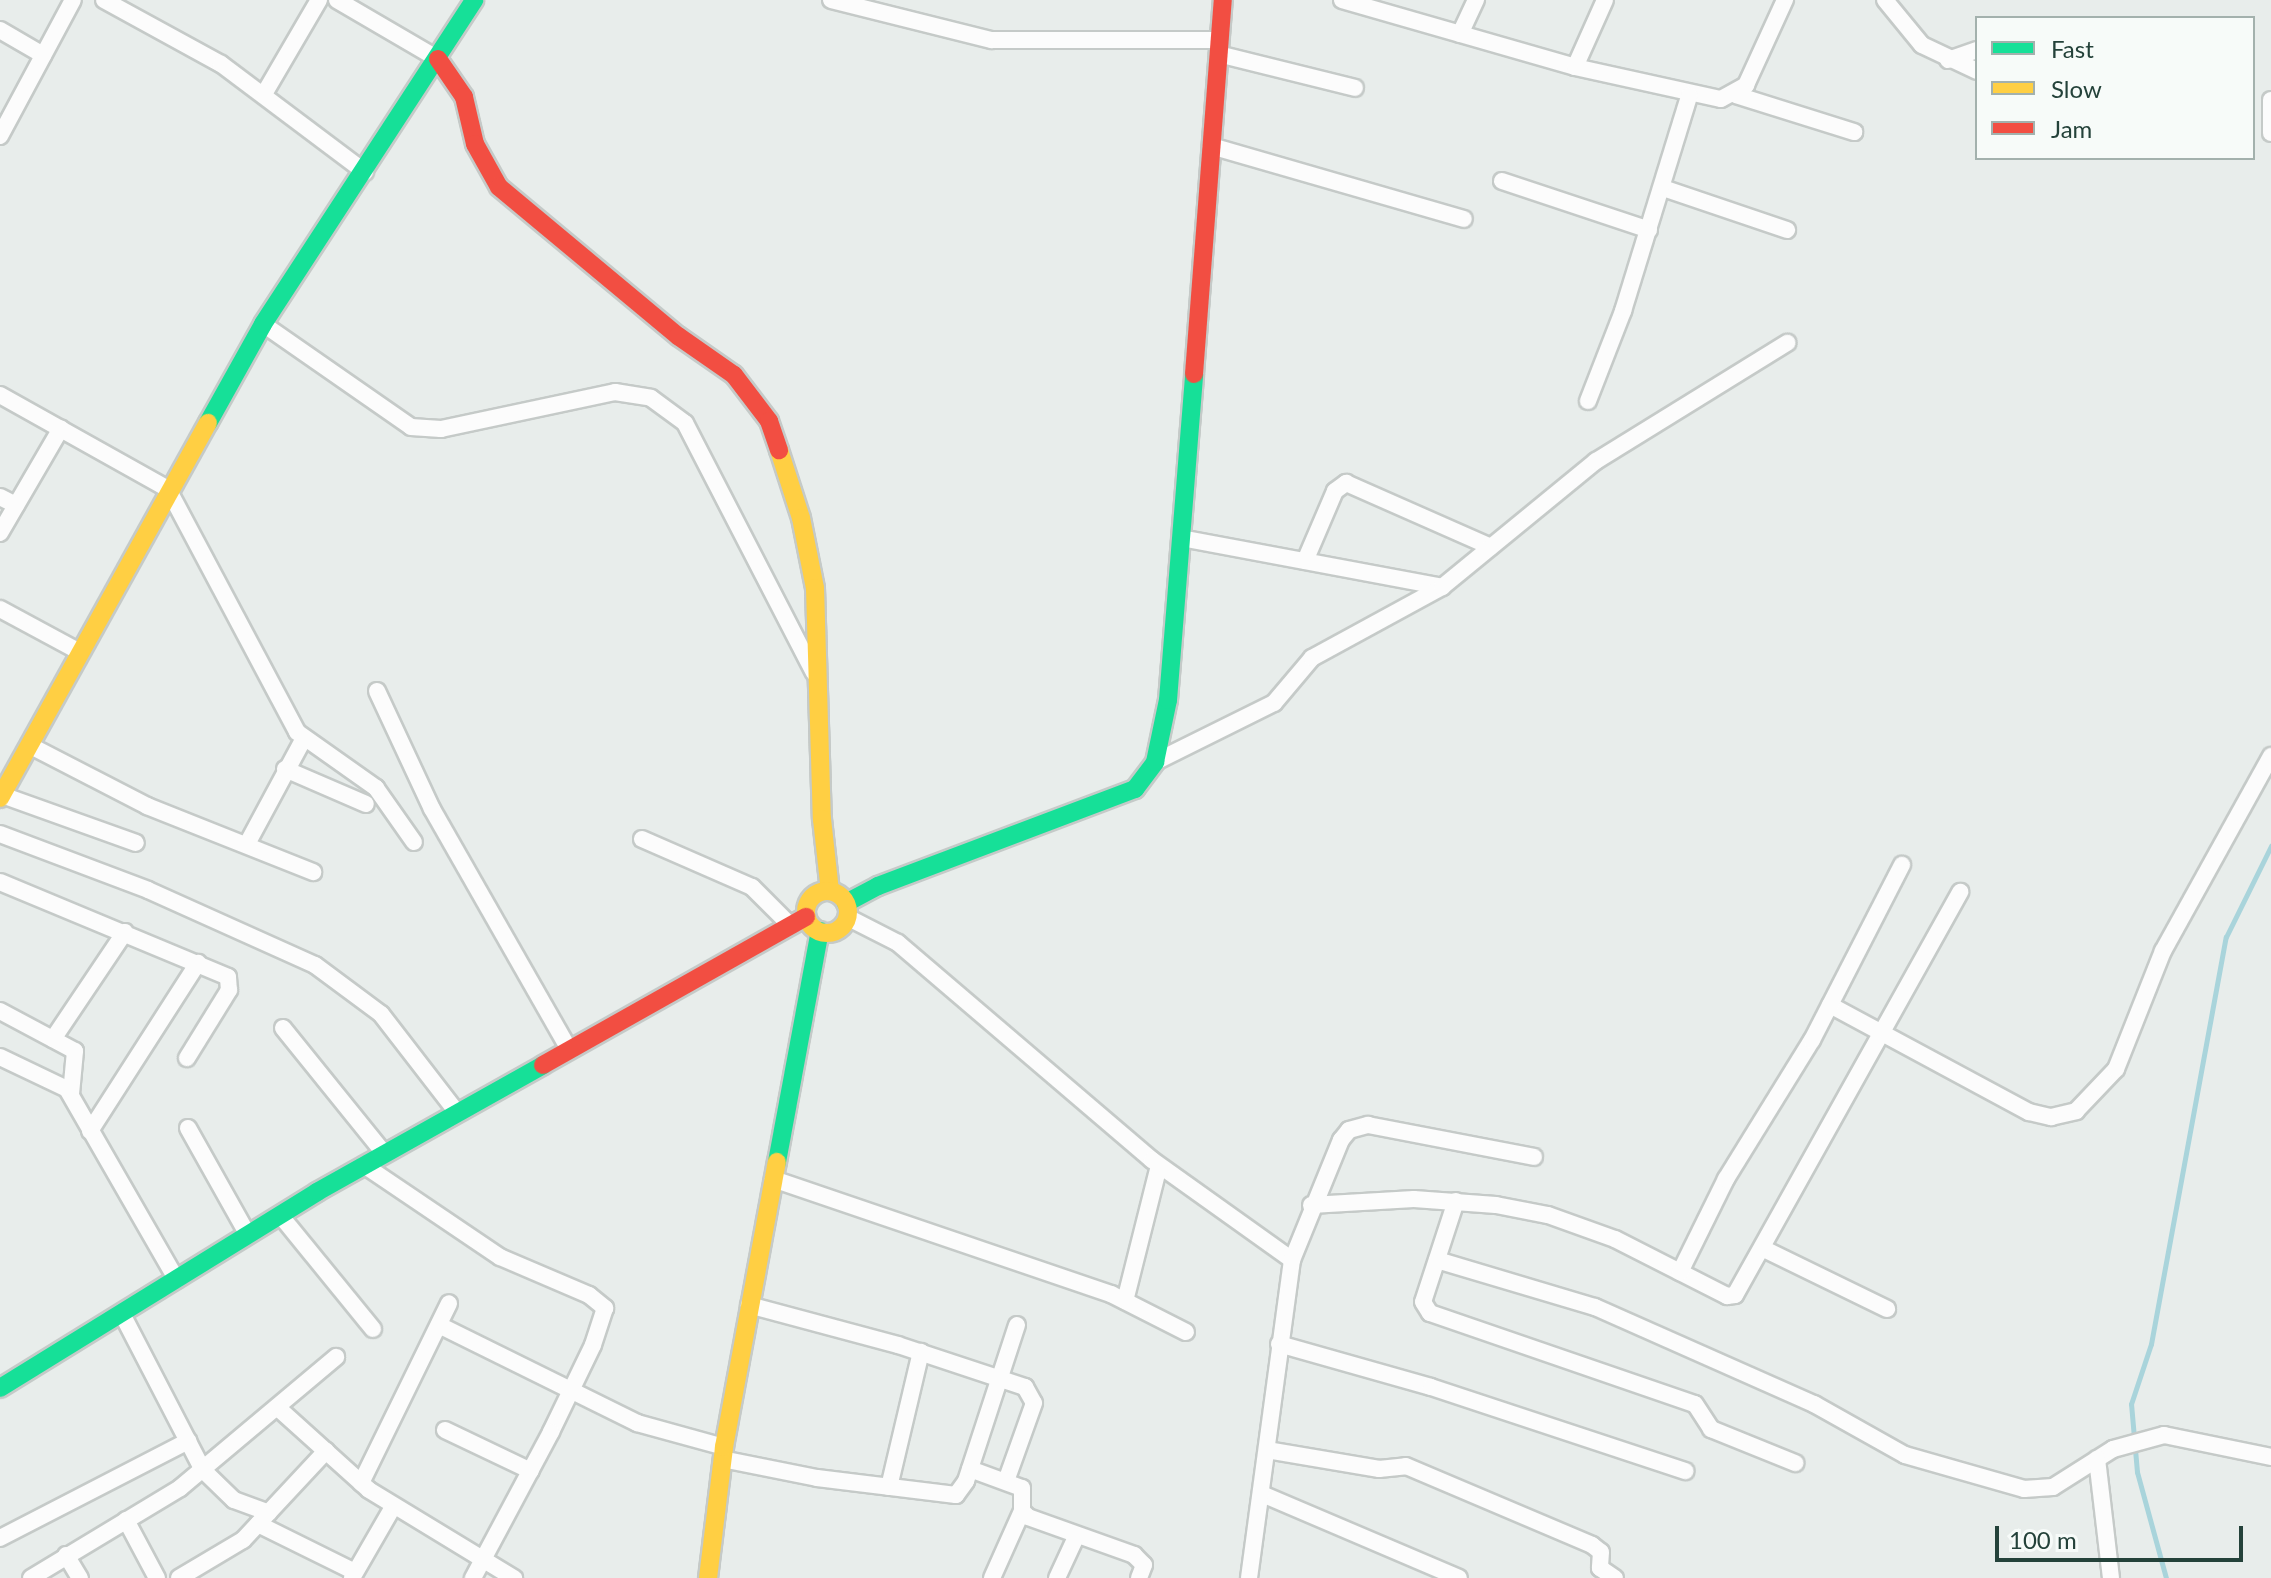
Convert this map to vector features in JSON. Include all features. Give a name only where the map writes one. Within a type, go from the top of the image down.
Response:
[{"type":"street","points":[[0,136],[5,114],[43,55],[73,0]]},
{"type":"street","points":[[104,0],[221,64],[365,172]]},
{"type":"street","points":[[264,94],[319,0]]},
{"type":"street","points":[[337,0],[438,59],[464,97],[475,144],[499,187],[678,336],[734,375],[761,405],[804,532],[815,588],[822,819],[830,891],[847,910],[898,943],[1159,1166],[1292,1260]]},
{"type":"street","points":[[136,843],[1,796],[78,651],[263,324],[365,172],[474,0]]},
{"type":"street","points":[[831,0],[992,40],[1218,47],[1355,88]]},
{"type":"street","points":[[642,839],[752,887],[798,921],[820,931],[833,932],[847,910],[878,886],[1135,789],[1155,762],[1168,700],[1223,0]]},
{"type":"street","points":[[1342,0],[1575,67],[1689,96],[1736,95],[1854,132]]},
{"type":"street","points":[[1460,34],[1476,0]]},
{"type":"street","points":[[1575,67],[1605,0]]},
{"type":"street","points":[[1736,95],[1746,85],[1785,0]]},
{"type":"street","points":[[1885,0],[1922,45],[1975,70]]},
{"type":"street","points":[[0,30],[43,55]]},
{"type":"street","points":[[1948,60],[1975,51]]},
{"type":"street","points":[[1588,401],[1663,188],[1689,96]]},
{"type":"street","points":[[1211,146],[1464,219]]},
{"type":"street","points":[[1502,181],[1649,230]]},
{"type":"street","points":[[1663,188],[1787,230]]},
{"type":"street","points":[[263,324],[411,427],[441,429],[615,392],[651,398],[685,423],[820,686]]},
{"type":"street","points":[[1155,762],[1249,719],[1274,703],[1312,658],[1442,587],[1635,434],[1787,343]]},
{"type":"street","points":[[0,395],[168,489],[304,738],[376,788],[414,842]]},
{"type":"street","points":[[0,533],[61,428]]},
{"type":"street","points":[[1305,561],[1335,491],[1346,483],[1491,547]]},
{"type":"street","points":[[0,497],[16,505]]},
{"type":"street","points":[[1181,538],[1442,587]]},
{"type":"street","points":[[0,609],[78,651]]},
{"type":"street","points":[[377,691],[432,809],[568,1047]]},
{"type":"street","points":[[247,844],[304,738]]},
{"type":"street","points":[[29,745],[147,806],[313,872]]},
{"type":"street","points":[[1830,1005],[2029,1112],[2051,1117],[2076,1111],[2116,1069],[2163,951],[2271,756]]},
{"type":"street","points":[[285,769],[366,804]]},
{"type":"street","points":[[0,834],[148,890],[315,965],[381,1014],[456,1111]]},
{"type":"street","points":[[1680,1272],[1726,1179],[1830,1005],[1902,865]]},
{"type":"street","points":[[0,882],[198,963],[231,983],[187,1058]]},
{"type":"street","points":[[0,1388],[384,1153],[568,1047],[798,921],[811,898],[830,891]]},
{"type":"street","points":[[1311,1205],[1456,1201],[1548,1215],[1615,1239],[1680,1272],[1735,1295],[1764,1249],[1960,892]]},
{"type":"street","points":[[708,1578],[723,1453],[820,931]]},
{"type":"street","points":[[53,1039],[125,932]]},
{"type":"street","points":[[90,1131],[198,963]]},
{"type":"street","points":[[0,1011],[53,1039],[77,1057],[71,1094]]},
{"type":"street","points":[[283,1028],[384,1153]]},
{"type":"street","points":[[0,1057],[71,1094],[177,1280]]},
{"type":"street","points":[[1249,1578],[1292,1260],[1311,1205],[1341,1140],[1359,1126],[1534,1157]]},
{"type":"street","points":[[188,1128],[248,1235]]},
{"type":"street","points":[[364,1165],[500,1257],[599,1300],[605,1317],[531,1471],[473,1578]]},
{"type":"street","points":[[1125,1301],[1159,1166]]},
{"type":"street","points":[[773,1179],[1125,1301],[1186,1332]]},
{"type":"street","points":[[1456,1201],[1423,1302],[1430,1313],[1695,1404],[1711,1429],[1795,1463]]},
{"type":"street","points":[[280,1215],[373,1329]]},
{"type":"street","points":[[1764,1249],[1887,1309]]},
{"type":"street","points":[[1437,1260],[1595,1307],[1814,1404],[1915,1459],[2044,1490],[2113,1449],[2171,1435],[2271,1457]]},
{"type":"street","points":[[361,1483],[449,1303]]},
{"type":"street","points":[[749,1305],[921,1352],[998,1377],[1034,1397],[1006,1481]]},
{"type":"street","points":[[122,1314],[203,1470],[234,1500],[354,1575],[393,1507]]},
{"type":"street","points":[[439,1325],[637,1423],[723,1453],[889,1487],[956,1495],[970,1469],[1017,1325]]},
{"type":"street","points":[[1279,1344],[1431,1387],[1685,1471]]},
{"type":"street","points":[[889,1487],[921,1352]]},
{"type":"street","points":[[31,1578],[203,1470],[336,1357]]},
{"type":"street","points":[[278,1408],[361,1483],[393,1507],[514,1578]]},
{"type":"street","points":[[445,1430],[531,1471]]},
{"type":"street","points":[[0,1538],[188,1441]]},
{"type":"street","points":[[1267,1450],[1379,1469],[1406,1466],[1592,1545],[1601,1552],[1600,1568],[1615,1578]]},
{"type":"street","points":[[179,1578],[233,1547],[326,1451]]},
{"type":"street","points":[[2097,1459],[2111,1578]]},
{"type":"street","points":[[970,1469],[1006,1481],[1025,1493],[1022,1511],[992,1578]]},
{"type":"street","points":[[1262,1494],[1459,1578]]},
{"type":"street","points":[[1022,1511],[1140,1560],[1139,1578]]},
{"type":"street","points":[[126,1520],[157,1578]]},
{"type":"street","points":[[1057,1578],[1077,1535]]},
{"type":"street","points":[[66,1555],[80,1578]]},
{"type":"waterway","points":[[2166,1578],[2137,1472],[2131,1404],[2151,1344],[2226,937],[2271,846]]},
{"type":"traffic: fast","points":[[208,423],[263,324],[474,0]]},
{"type":"traffic: fast","points":[[846,903],[878,886],[1135,789],[1155,762],[1168,700],[1194,374]]},
{"type":"traffic: fast","points":[[777,1162],[820,931]]},
{"type":"traffic: fast","points":[[0,1388],[317,1192],[543,1065]]},
{"type":"traffic: slow","points":[[0,798],[208,423]]},
{"type":"traffic: slow","points":[[779,450],[801,518],[815,588],[822,819],[830,891]]},
{"type":"traffic: slow","points":[[827,891],[842,897],[848,912],[842,927],[827,933],[812,927],[806,912],[812,897],[827,891]]},
{"type":"traffic: slow","points":[[708,1578],[724,1447],[777,1162]]},
{"type":"traffic: jam","points":[[1194,374],[1223,0]]},
{"type":"traffic: jam","points":[[438,59],[464,97],[475,144],[499,187],[678,336],[734,375],[769,421],[779,450]]},
{"type":"traffic: jam","points":[[543,1065],[806,917]]}]
